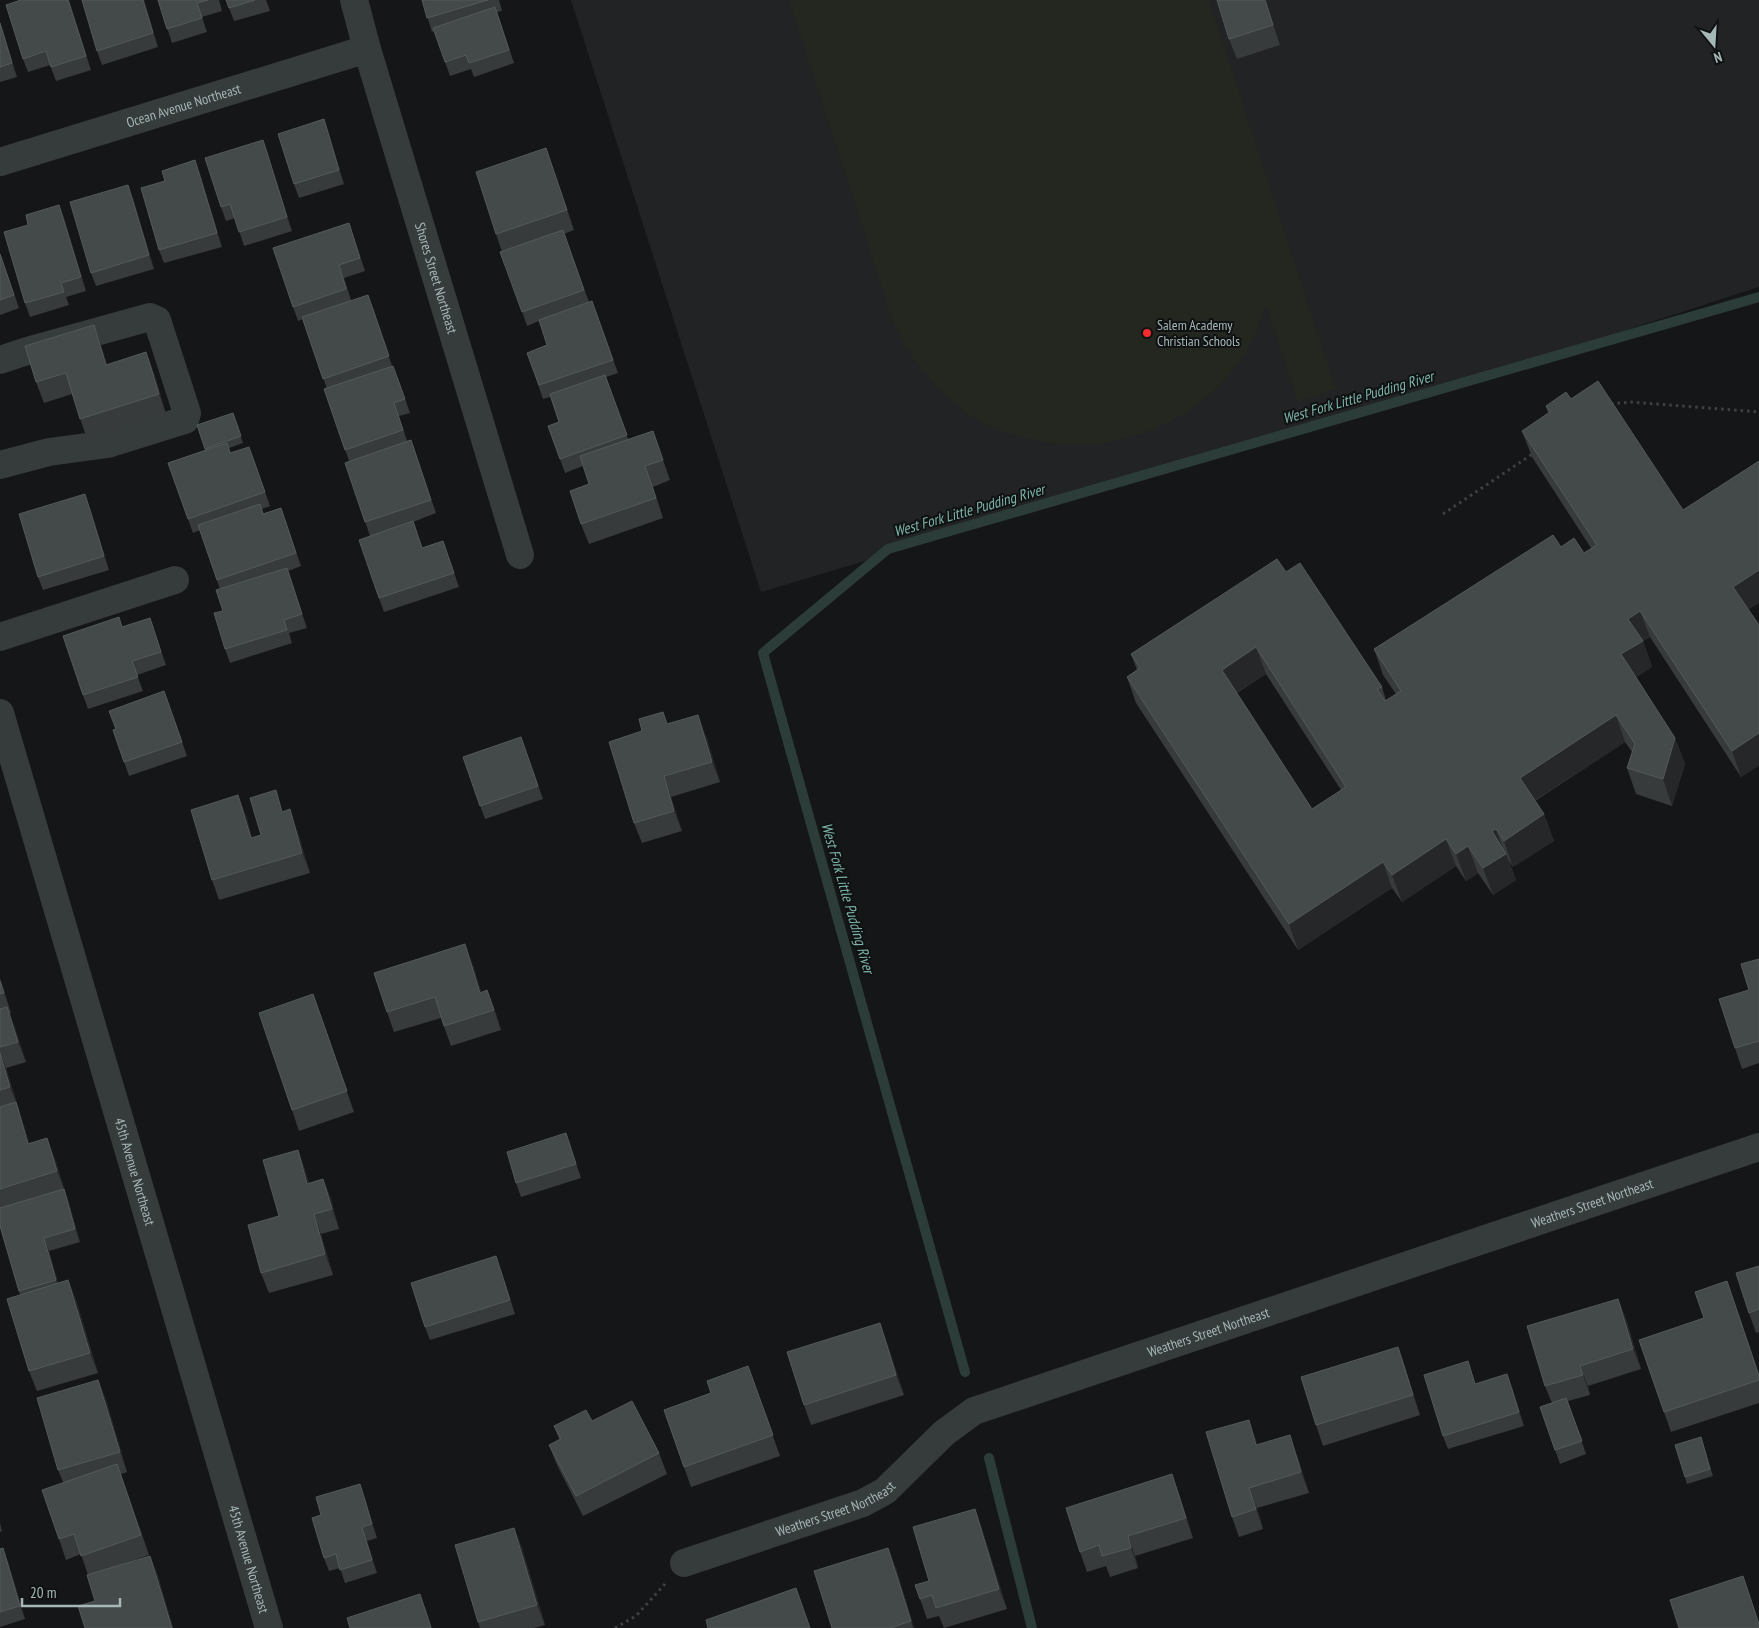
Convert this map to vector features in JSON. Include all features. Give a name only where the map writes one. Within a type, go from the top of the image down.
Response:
[{"type":"street","name":"Shores Street Northeast","points":[[354,0],[367,49],[520,555]]},
{"type":"street","name":"Ocean Avenue Northeast","points":[[0,162],[367,49]]},
{"type":"street","points":[[0,360],[150,317],[157,320],[187,413],[185,420],[108,444],[49,452],[0,465]]},
{"type":"street","points":[[0,637],[175,580]]},
{"type":"street","name":"45th Avenue Northeast","points":[[0,713],[6,758],[269,1628]]},
{"type":"street","name":"Weathers Street Northeast","points":[[684,1564],[863,1503],[885,1491],[944,1433],[974,1411],[1759,1148]]},
{"type":"path","points":[[1608,404],[1631,402],[1759,412]]},
{"type":"path","points":[[1443,514],[1538,450]]},
{"type":"path","points":[[615,1628],[636,1616],[684,1564]]},
{"type":"shaded area","name":"Salem Academy Christian Schools","points":[[571,0],[1759,0],[1759,287],[1475,379],[761,592]]},
{"type":"shaded area","points":[[789,0],[1209,0],[1336,389],[1298,402],[1266,307],[1256,334],[1236,367],[1206,398],[1188,411],[1150,431],[1108,442],[1077,445],[1062,444],[1016,436],[987,425],[973,417],[932,382],[909,352],[893,323]]},
{"type":"building","points":[[21,0],[68,0],[86,56],[51,67],[46,51],[23,59],[6,5]]},
{"type":"building","points":[[82,0],[143,0],[153,33],[97,51]]},
{"type":"building","points":[[158,0],[208,0],[197,3],[202,18],[167,29]]},
{"type":"building","points":[[226,0],[255,0],[229,8]]},
{"type":"building","points":[[422,0],[488,0],[427,18]]},
{"type":"building","points":[[1217,0],[1265,0],[1273,25],[1229,39]]},
{"type":"building","points":[[495,7],[509,50],[469,63],[466,55],[445,62],[433,28]]},
{"type":"building","points":[[0,23],[12,63],[0,67]]},
{"type":"building","points":[[324,119],[339,170],[294,184],[278,134]]},
{"type":"building","points":[[263,140],[287,217],[239,232],[230,204],[221,207],[205,158]]},
{"type":"building","points":[[546,148],[567,210],[496,234],[476,172]]},
{"type":"building","points":[[195,160],[217,233],[159,250],[141,188],[165,181],[162,171]]},
{"type":"building","points":[[128,185],[149,255],[91,273],[70,202]]},
{"type":"building","points":[[59,205],[81,277],[61,283],[64,292],[25,303],[4,232],[28,225],[26,215]]},
{"type":"building","points":[[349,223],[360,258],[339,265],[346,289],[293,307],[273,248]]},
{"type":"building","points":[[563,230],[584,290],[522,312],[500,252]]},
{"type":"building","points":[[0,254],[14,295],[0,300]]},
{"type":"building","points":[[368,295],[389,356],[323,379],[302,317]]},
{"type":"building","points":[[592,301],[613,360],[539,385],[527,353],[547,345],[539,320]]},
{"type":"building","points":[[94,325],[106,365],[146,352],[159,394],[80,419],[66,373],[36,382],[25,346]]},
{"type":"building","points":[[393,366],[405,399],[394,403],[403,430],[345,450],[324,389]]},
{"type":"building","points":[[605,375],[627,435],[560,459],[548,426],[559,422],[550,394]]},
{"type":"building","points":[[1598,381],[1683,510],[1759,461],[1759,570],[1733,587],[1759,625],[1759,733],[1732,751],[1640,611],[1628,619],[1643,641],[1621,654],[1675,738],[1663,779],[1627,768],[1635,744],[1616,715],[1520,778],[1544,814],[1504,841],[1496,829],[1492,831],[1506,854],[1483,868],[1468,846],[1456,854],[1446,839],[1392,875],[1383,862],[1289,924],[1127,677],[1140,668],[1131,654],[1277,559],[1286,572],[1300,563],[1382,687],[1377,689],[1385,701],[1401,691],[1374,649],[1553,535],[1561,547],[1574,538],[1584,553],[1597,545],[1522,431],[1550,412],[1546,406],[1566,392],[1571,399]],"holes":[[[1256,647],[1346,787],[1312,809],[1222,670]]]},
{"type":"building","points":[[233,413],[241,436],[205,449],[197,425]]},
{"type":"building","points":[[653,431],[663,460],[645,466],[656,498],[581,524],[570,491],[589,484],[580,456]]},
{"type":"building","points":[[411,440],[431,500],[365,522],[345,463]]},
{"type":"building","points":[[227,443],[230,453],[249,447],[265,492],[188,519],[168,463]]},
{"type":"building","points":[[85,494],[104,556],[38,577],[19,514]]},
{"type":"building","points":[[260,504],[263,514],[281,508],[296,553],[217,580],[198,525]]},
{"type":"building","points":[[413,521],[422,548],[443,541],[454,573],[379,598],[359,540]]},
{"type":"building","points":[[287,568],[302,614],[284,620],[287,630],[225,649],[214,613],[223,611],[216,590]]},
{"type":"building","points":[[119,617],[122,627],[150,618],[161,652],[132,661],[138,677],[83,695],[63,636]]},
{"type":"building","points":[[164,691],[182,742],[124,762],[113,730],[116,729],[109,711]]},
{"type":"building","points":[[663,712],[667,724],[698,715],[712,762],[664,776],[674,811],[634,823],[609,742],[642,731],[639,719]]},
{"type":"building","points":[[521,737],[538,786],[480,806],[463,757]]},
{"type":"building","points":[[276,790],[282,812],[290,809],[302,853],[212,880],[191,810],[238,795],[251,838],[261,835],[250,798]]},
{"type":"building","points":[[465,944],[480,993],[487,990],[494,1010],[444,1026],[435,997],[387,1012],[374,973]]},
{"type":"building","points":[[1759,959],[1759,1041],[1735,1048],[1719,999],[1749,990],[1741,964]]},
{"type":"building","points":[[0,981],[4,993],[0,994]]},
{"type":"building","points":[[313,994],[347,1091],[292,1110],[259,1013]]},
{"type":"building","points":[[7,1007],[18,1042],[0,1047],[0,1009]]},
{"type":"building","points":[[0,1053],[10,1087],[0,1090]]},
{"type":"building","points":[[16,1102],[28,1144],[47,1138],[57,1171],[0,1189],[0,1107]]},
{"type":"building","points":[[566,1133],[576,1164],[516,1183],[507,1152]]},
{"type":"building","points":[[298,1150],[307,1184],[323,1179],[332,1209],[314,1214],[325,1254],[261,1273],[248,1225],[279,1216],[263,1160]]},
{"type":"building","points":[[64,1189],[75,1229],[44,1238],[56,1280],[19,1291],[0,1226],[0,1208]]},
{"type":"building","points":[[496,1256],[510,1300],[425,1327],[411,1283]]},
{"type":"building","points":[[1759,1266],[1759,1309],[1749,1313],[1736,1273]]},
{"type":"building","points":[[68,1280],[90,1353],[29,1371],[7,1299]]},
{"type":"building","points":[[1727,1281],[1759,1380],[1664,1412],[1639,1340],[1704,1318],[1695,1292]]},
{"type":"building","points":[[1618,1299],[1633,1349],[1580,1366],[1583,1375],[1545,1386],[1527,1326]]},
{"type":"building","points":[[880,1323],[896,1375],[804,1405],[787,1352]]},
{"type":"building","points":[[1398,1347],[1413,1395],[1316,1425],[1301,1377]]},
{"type":"building","points":[[1468,1361],[1475,1384],[1507,1374],[1519,1412],[1443,1436],[1424,1375]]},
{"type":"building","points":[[748,1366],[773,1435],[684,1467],[664,1410],[711,1393],[707,1381]]},
{"type":"building","points":[[98,1380],[120,1452],[58,1470],[37,1398]]},
{"type":"building","points":[[1566,1398],[1582,1441],[1555,1450],[1540,1407]]},
{"type":"building","points":[[632,1401],[659,1453],[576,1496],[549,1445],[561,1439],[554,1426],[586,1410],[592,1421]]},
{"type":"building","points":[[1249,1420],[1256,1445],[1290,1435],[1301,1472],[1249,1488],[1256,1509],[1232,1517],[1206,1432]]},
{"type":"building","points":[[1701,1437],[1710,1469],[1685,1477],[1675,1445]]},
{"type":"building","points":[[117,1464],[141,1535],[81,1556],[74,1534],[59,1539],[42,1490]]},
{"type":"building","points":[[1172,1474],[1186,1518],[1128,1536],[1131,1548],[1102,1556],[1099,1545],[1080,1552],[1066,1508]]},
{"type":"building","points":[[360,1484],[372,1524],[362,1527],[372,1560],[340,1570],[336,1554],[324,1558],[312,1518],[321,1515],[316,1497]]},
{"type":"building","points":[[975,1509],[999,1589],[936,1608],[932,1595],[920,1599],[915,1585],[929,1581],[913,1527]]},
{"type":"building","points":[[514,1528],[537,1605],[478,1622],[455,1545]]},
{"type":"building","points":[[3,1548],[20,1606],[0,1612],[0,1549]]},
{"type":"building","points":[[888,1548],[911,1621],[890,1628],[832,1628],[814,1571]]},
{"type":"building","points":[[150,1556],[172,1628],[85,1628],[78,1606],[95,1601],[87,1575]]},
{"type":"building","points":[[1743,1576],[1759,1628],[1679,1628],[1670,1600]]},
{"type":"building","points":[[796,1588],[810,1628],[708,1628],[706,1620]]},
{"type":"building","points":[[420,1594],[431,1628],[350,1628],[347,1618]]},
{"type":"waterway","name":"West Fork Little Pudding River","points":[[965,1372],[763,653],[888,549],[1759,297]]},
{"type":"waterway","name":"West Fork Little Pudding River","points":[[989,1458],[1032,1628]]},
{"type":"place","name":"Salem Academy Christian Schools","points":[[1147,333]]}]
